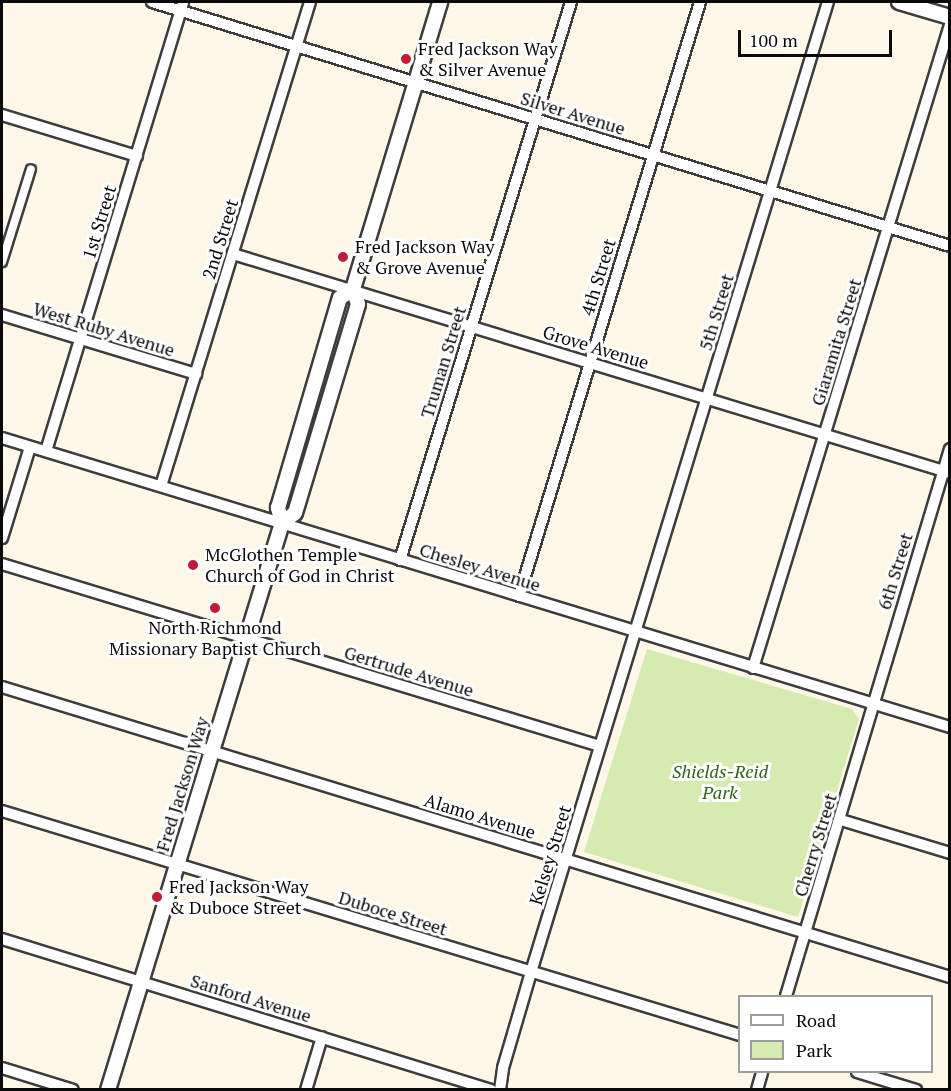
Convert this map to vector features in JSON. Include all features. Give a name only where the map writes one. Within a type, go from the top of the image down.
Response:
[{"type":"street","name":"Silver Avenue","points":[[152,2],[182,6],[296,46],[950,246]]},
{"type":"street","name":"2nd Street","points":[[161,486],[309,2]]},
{"type":"street","name":"Fred Jackson Way","points":[[108,1089],[282,523],[278,508],[340,298],[353,290],[440,2]]},
{"type":"street","name":"Truman Street","points":[[400,560],[571,2]]},
{"type":"street","name":"4th Street","points":[[519,596],[700,2]]},
{"type":"street","name":"5th Street","points":[[636,632],[828,2]]},
{"type":"street","points":[[899,2],[950,17]]},
{"type":"street","name":"1st Street","points":[[46,452],[182,6]]},
{"type":"street","name":"Giaramita Street","points":[[753,668],[950,25]]},
{"type":"street","points":[[2,115],[137,156]]},
{"type":"street","points":[[2,262],[31,169]]},
{"type":"street","name":"Grove Avenue","points":[[233,254],[946,472]]},
{"type":"street","name":"West Ruby Avenue","points":[[2,315],[196,374]]},
{"type":"street","name":"Chesley Avenue","points":[[2,438],[950,727]]},
{"type":"street","points":[[2,538],[30,447]]},
{"type":"street","name":"6th Street","points":[[872,703],[946,472],[950,449]]},
{"type":"street","name":"Gertrude Avenue","points":[[2,564],[600,746]]},
{"type":"street","name":"Kelsey Street","points":[[500,1089],[531,972],[636,632]]},
{"type":"street","name":"Alamo Avenue","points":[[2,687],[950,977]]},
{"type":"street","name":"Cherry Street","points":[[786,995],[841,820],[871,717],[872,703]]},
{"type":"street","name":"Duboce Street","points":[[2,811],[738,1034]]},
{"type":"street","points":[[841,820],[950,853]]},
{"type":"street","name":"Sanford Avenue","points":[[2,939],[491,1089]]},
{"type":"street","points":[[306,1089],[322,1037]]},
{"type":"street","points":[[2,1068],[73,1089]]},
{"type":"street","points":[[757,1089],[761,1073]]},
{"type":"street","points":[[864,1073],[916,1089]]},
{"type":"green space","name":"Shields-Reid Park","points":[[647,649],[852,709],[859,719],[798,917],[584,852]]},
{"type":"place","name":"Fred Jackson Way & Silver Avenue","points":[[406,59]]},
{"type":"place","name":"Fred Jackson Way & Grove Avenue","points":[[343,257]]},
{"type":"place","name":"McGlothen Temple Church of God in Christ","points":[[193,565]]},
{"type":"place","name":"North Richmond Missionary Baptist Church","points":[[215,608]]},
{"type":"place","name":"Fred Jackson Way & Duboce Street","points":[[157,897]]}]
